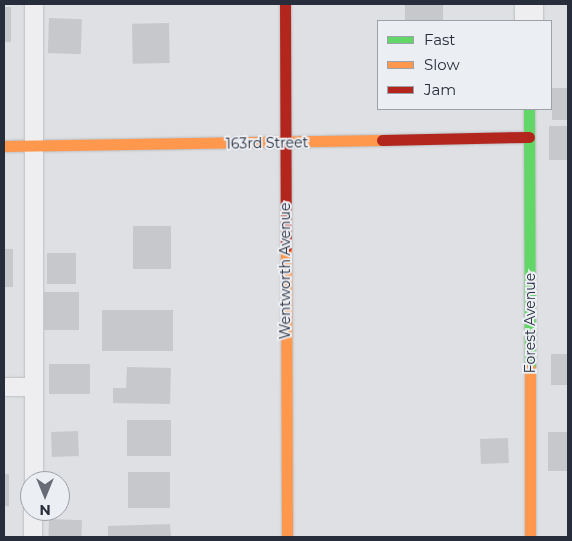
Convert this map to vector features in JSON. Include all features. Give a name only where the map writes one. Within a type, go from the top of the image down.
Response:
[{"type":"street","name":"Wentworth Avenue","points":[[284,4],[286,537]]},
{"type":"street","points":[[529,4],[529,20]]},
{"type":"street","name":"Forest Avenue","points":[[529,110],[530,537]]},
{"type":"street","name":"163rd Street","points":[[4,146],[285,143],[529,137]]},
{"type":"lane","points":[[34,4],[34,471]]},
{"type":"lane","points":[[4,387],[34,387]]},
{"type":"lane","points":[[34,521],[34,537]]},
{"type":"building","points":[[405,4],[443,4],[443,20],[405,20]]},
{"type":"building","points":[[4,7],[11,7],[11,42],[4,42]]},
{"type":"building","points":[[49,18],[82,19],[81,54],[48,53]]},
{"type":"building","points":[[169,23],[170,63],[133,64],[132,24]]},
{"type":"building","points":[[552,88],[568,88],[568,120],[552,120]]},
{"type":"building","points":[[549,126],[568,126],[568,160],[549,160]]},
{"type":"building","points":[[133,226],[171,226],[171,269],[133,269]]},
{"type":"building","points":[[4,249],[13,249],[13,287],[4,287]]},
{"type":"building","points":[[47,253],[76,253],[76,284],[47,284]]},
{"type":"building","points":[[44,292],[79,292],[79,330],[44,330]]},
{"type":"building","points":[[102,310],[173,310],[173,351],[102,351]]},
{"type":"building","points":[[551,354],[568,354],[568,385],[551,385]]},
{"type":"building","points":[[49,364],[90,364],[90,394],[49,394]]},
{"type":"building","points":[[127,367],[171,368],[170,404],[113,403],[113,388],[126,388]]},
{"type":"building","points":[[127,420],[171,420],[171,456],[127,456]]},
{"type":"building","points":[[78,431],[79,456],[52,457],[51,432]]},
{"type":"building","points":[[548,432],[568,432],[568,471],[548,471]]},
{"type":"building","points":[[508,438],[509,463],[481,464],[480,439]]},
{"type":"building","points":[[128,472],[170,472],[170,508],[128,508]]},
{"type":"building","points":[[4,474],[9,474],[9,506],[4,506]]},
{"type":"building","points":[[82,520],[81,537],[48,537],[49,521]]},
{"type":"building","points":[[170,524],[171,537],[108,537],[108,526]]},
{"type":"traffic: fast","points":[[529,110],[530,369]]},
{"type":"traffic: slow","points":[[4,146],[382,140]]},
{"type":"traffic: slow","points":[[286,247],[287,537]]},
{"type":"traffic: slow","points":[[530,369],[530,537]]},
{"type":"traffic: jam","points":[[285,4],[286,247]]},
{"type":"traffic: jam","points":[[382,140],[529,137]]}]
